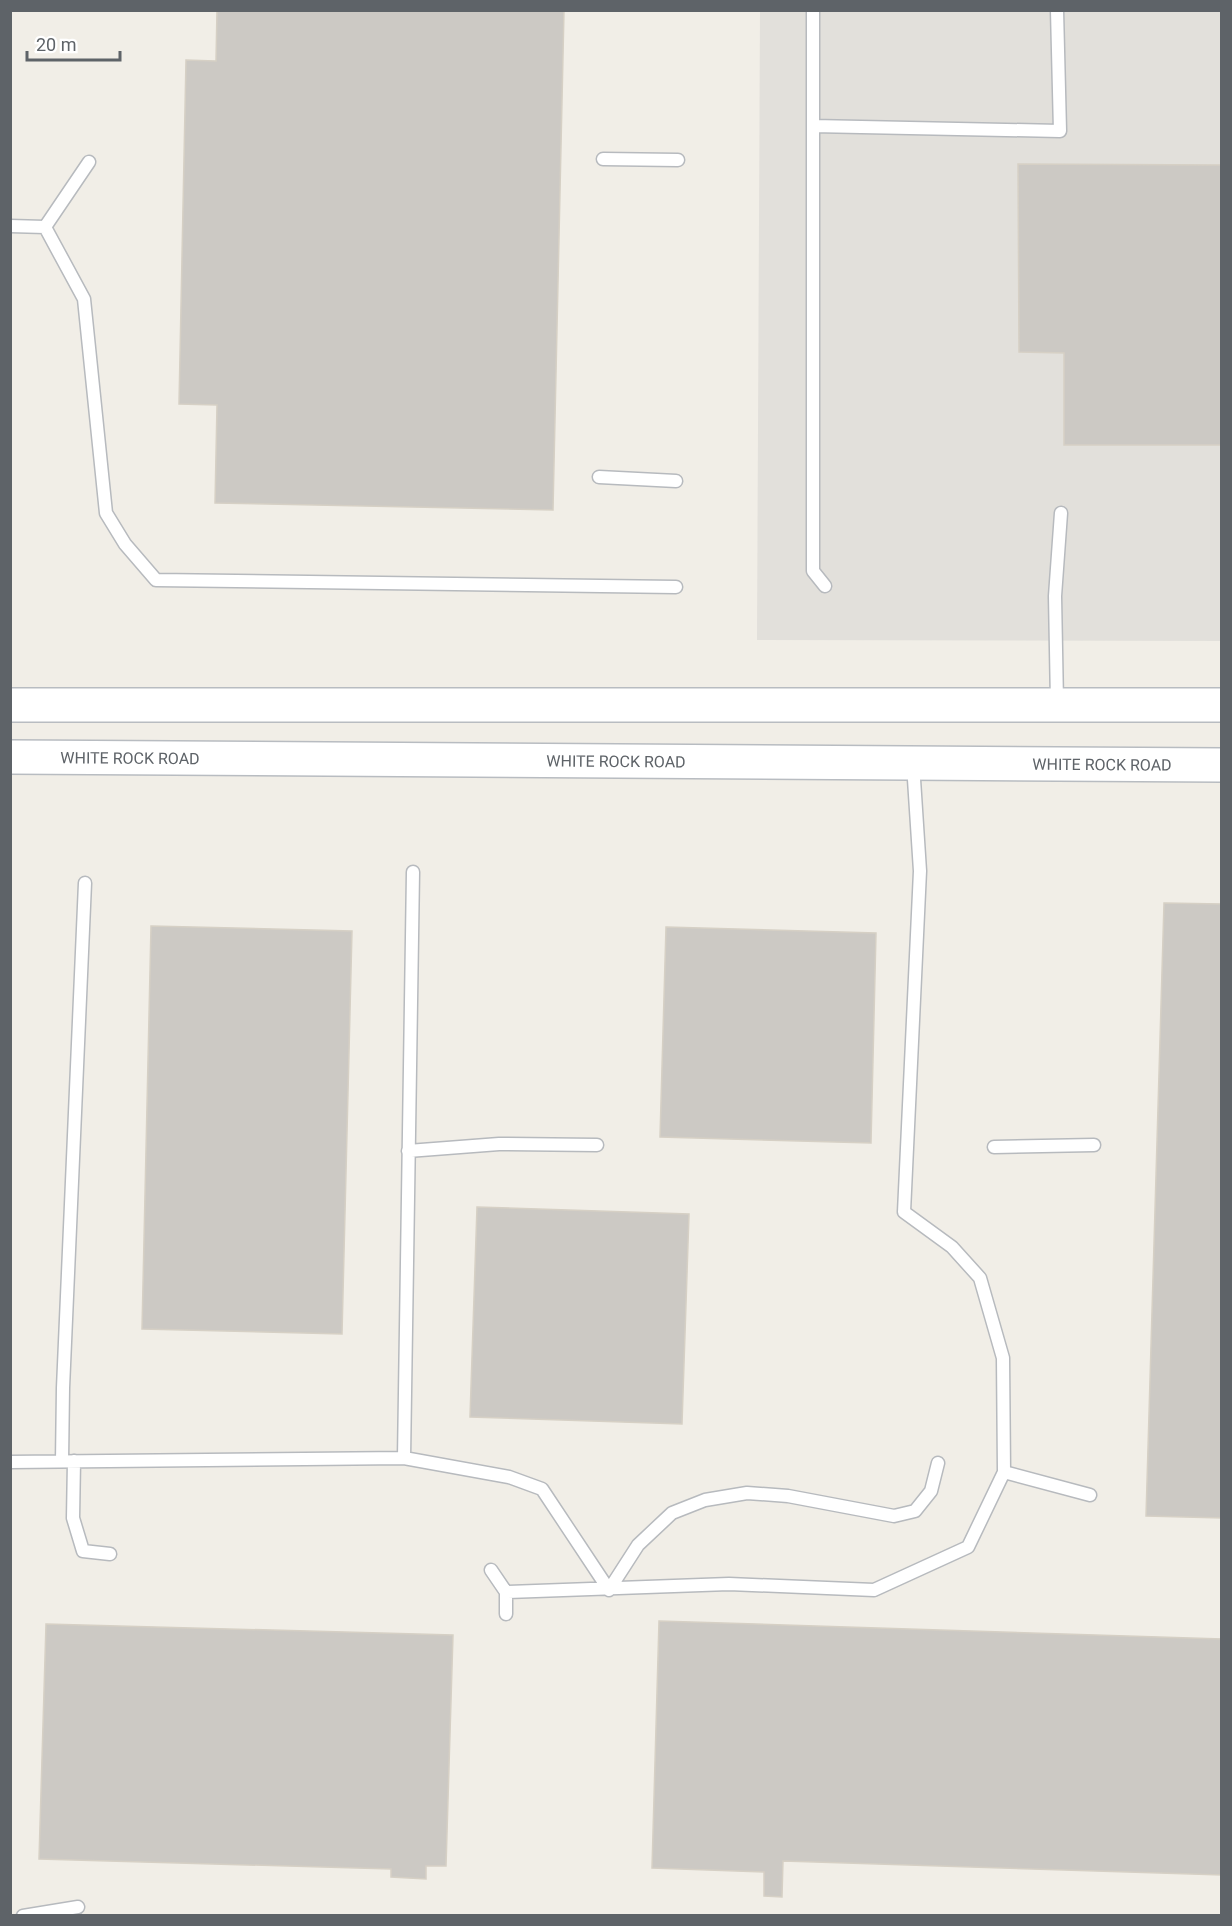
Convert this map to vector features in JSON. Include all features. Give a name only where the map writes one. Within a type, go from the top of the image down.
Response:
[{"type":"main road","points":[[10,705],[1221,705]]},
{"type":"main road","name":"WHITE ROCK ROAD","points":[[10,757],[1221,765]]},
{"type":"lane","points":[[813,10],[813,571],[825,586]]},
{"type":"lane","points":[[813,126],[1060,131],[1057,10]]},
{"type":"lane","points":[[603,159],[678,160]]},
{"type":"lane","points":[[45,227],[89,162]]},
{"type":"lane","points":[[10,226],[45,227]]},
{"type":"lane","points":[[45,227],[84,299],[106,513],[125,544],[156,579],[676,587]]},
{"type":"lane","points":[[599,477],[676,481]]},
{"type":"lane","points":[[1057,705],[1055,597],[1061,513]]},
{"type":"lane","points":[[506,1592],[729,1584],[874,1590],[968,1547],[1004,1472],[1003,1358],[980,1278],[952,1246],[903,1212],[920,871],[913,763]]},
{"type":"lane","points":[[404,1458],[413,872]]},
{"type":"lane","points":[[86,883],[64,1376],[73,1518],[83,1551],[110,1554]]},
{"type":"lane","points":[[408,1151],[499,1144],[597,1144]]},
{"type":"lane","points":[[994,1147],[1094,1145]]},
{"type":"lane","points":[[10,1462],[404,1458],[509,1477],[542,1489],[609,1590]]},
{"type":"lane","points":[[609,1590],[638,1545],[672,1513],[705,1500],[747,1493],[778,1495],[894,1516],[915,1511],[931,1491],[938,1463]]},
{"type":"lane","points":[[1004,1472],[1090,1495]]},
{"type":"lane","points":[[490,1570],[506,1592],[506,1614]]},
{"type":"lane","points":[[23,1916],[78,1907]]},
{"type":"shaded area","points":[[760,11],[1221,11],[1221,641],[757,640]]},
{"type":"building","points":[[217,10],[564,10],[553,510],[215,503],[217,405],[179,404],[186,60],[216,61]]},
{"type":"building","points":[[1018,164],[1222,165],[1222,445],[1064,445],[1064,353],[1019,352]]},
{"type":"building","points":[[1164,903],[1222,904],[1222,1518],[1146,1516]]},
{"type":"building","points":[[151,926],[352,931],[342,1334],[142,1329]]},
{"type":"building","points":[[666,927],[876,933],[871,1143],[660,1137]]},
{"type":"building","points":[[477,1207],[689,1214],[682,1424],[470,1417]]},
{"type":"building","points":[[659,1621],[1222,1639],[1222,1875],[783,1861],[782,1897],[764,1896],[764,1872],[652,1868]]},
{"type":"building","points":[[46,1624],[453,1635],[446,1866],[426,1866],[426,1879],[391,1877],[391,1869],[39,1859]]}]
